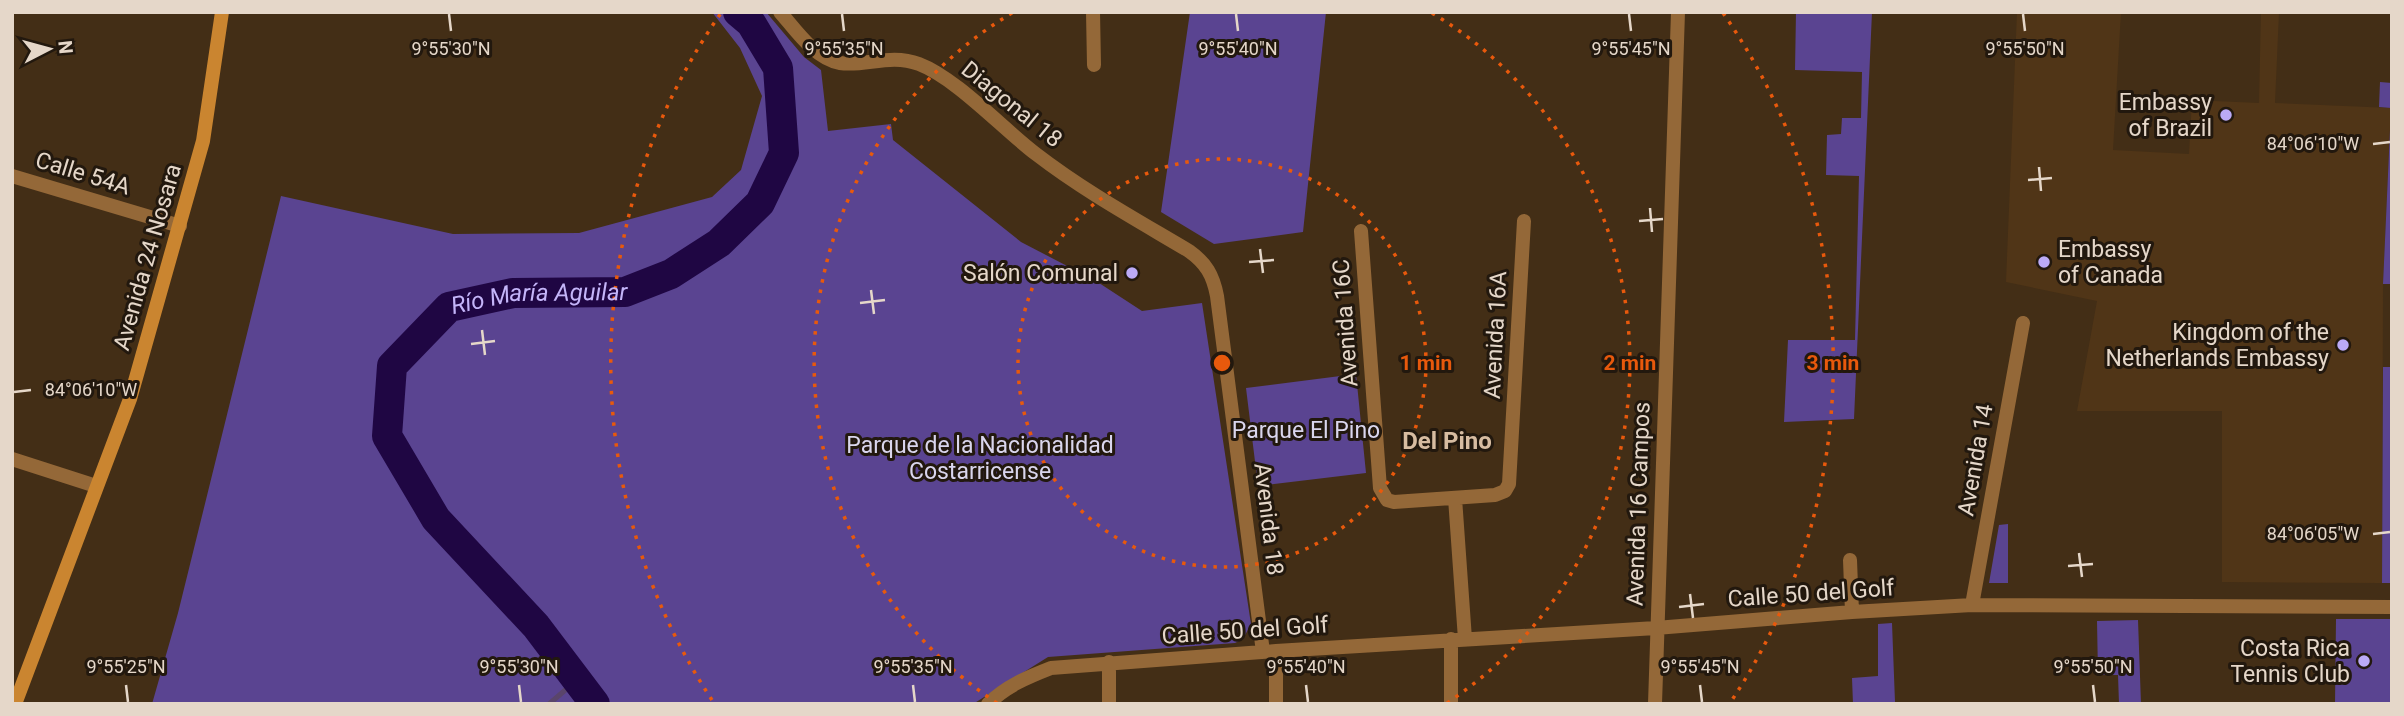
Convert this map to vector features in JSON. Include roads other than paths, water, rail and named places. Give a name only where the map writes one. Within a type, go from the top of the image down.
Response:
[{"type":"street","name":"Avenida 24 Nosara","points":[[15,704],[130,399],[203,141],[222,12]]},
{"type":"street","name":"Diagonal 18","points":[[780,12],[812,47],[825,57],[840,63],[898,59],[931,69],[1036,155],[1082,187],[1189,251],[1209,269]]},
{"type":"street","points":[[1093,12],[1094,65]]},
{"type":"street","name":"Avenida 16 Campos","points":[[1655,704],[1678,12]]},
{"type":"street","name":"Calle 54A","points":[[12,176],[180,226]]},
{"type":"street","name":"Avenida 16A","points":[[1455,498],[1495,495],[1505,491],[1511,477],[1524,221]]},
{"type":"street","name":"Avenida 16C","points":[[1362,231],[1380,488],[1387,500],[1394,502],[1455,498]]},
{"type":"street","name":"Avenida 18","points":[[1209,269],[1217,296],[1276,704]]},
{"type":"street","name":"Avenida 14","points":[[1972,605],[2023,323]]},
{"type":"street","points":[[12,459],[96,486]]},
{"type":"street","points":[[1451,704],[1458,639],[1455,498]]},
{"type":"street","points":[[1850,560],[1852,612]]},
{"type":"street","name":"Calle 50 del Golf","points":[[988,704],[997,695],[1022,680],[1051,668],[1269,651],[1656,628],[1972,605],[2392,607]]},
{"type":"street","points":[[1109,663],[1109,704]]},
{"type":"waterway","name":"Río María Aguilar","points":[[595,704],[536,626],[436,519],[387,436],[392,366],[449,307],[513,293],[625,292],[671,274],[719,243],[760,203],[784,153],[778,68],[751,23],[738,12]]},
{"type":"waterway","points":[[549,704],[577,680]]},
{"type":"place","name":"Embassy of Brazil","points":[[2226,115]]},
{"type":"place","name":"Embassy of Canada","points":[[2044,262]]},
{"type":"place","name":"Salón Comunal","points":[[1132,273]]},
{"type":"place","name":"Kingdom of the Netherlands Embassy","points":[[2343,345]]},
{"type":"place","name":"Costa Rica Tennis Club","points":[[2364,661]]},
{"type":"district","name":"Del Pino","points":[[1447,441]]},
{"type":"park label","name":"Parque El Pino","points":[[1306,430]]},
{"type":"park label","name":"Parque de la Nacionalidad Costarricense","points":[[980,458]]}]
